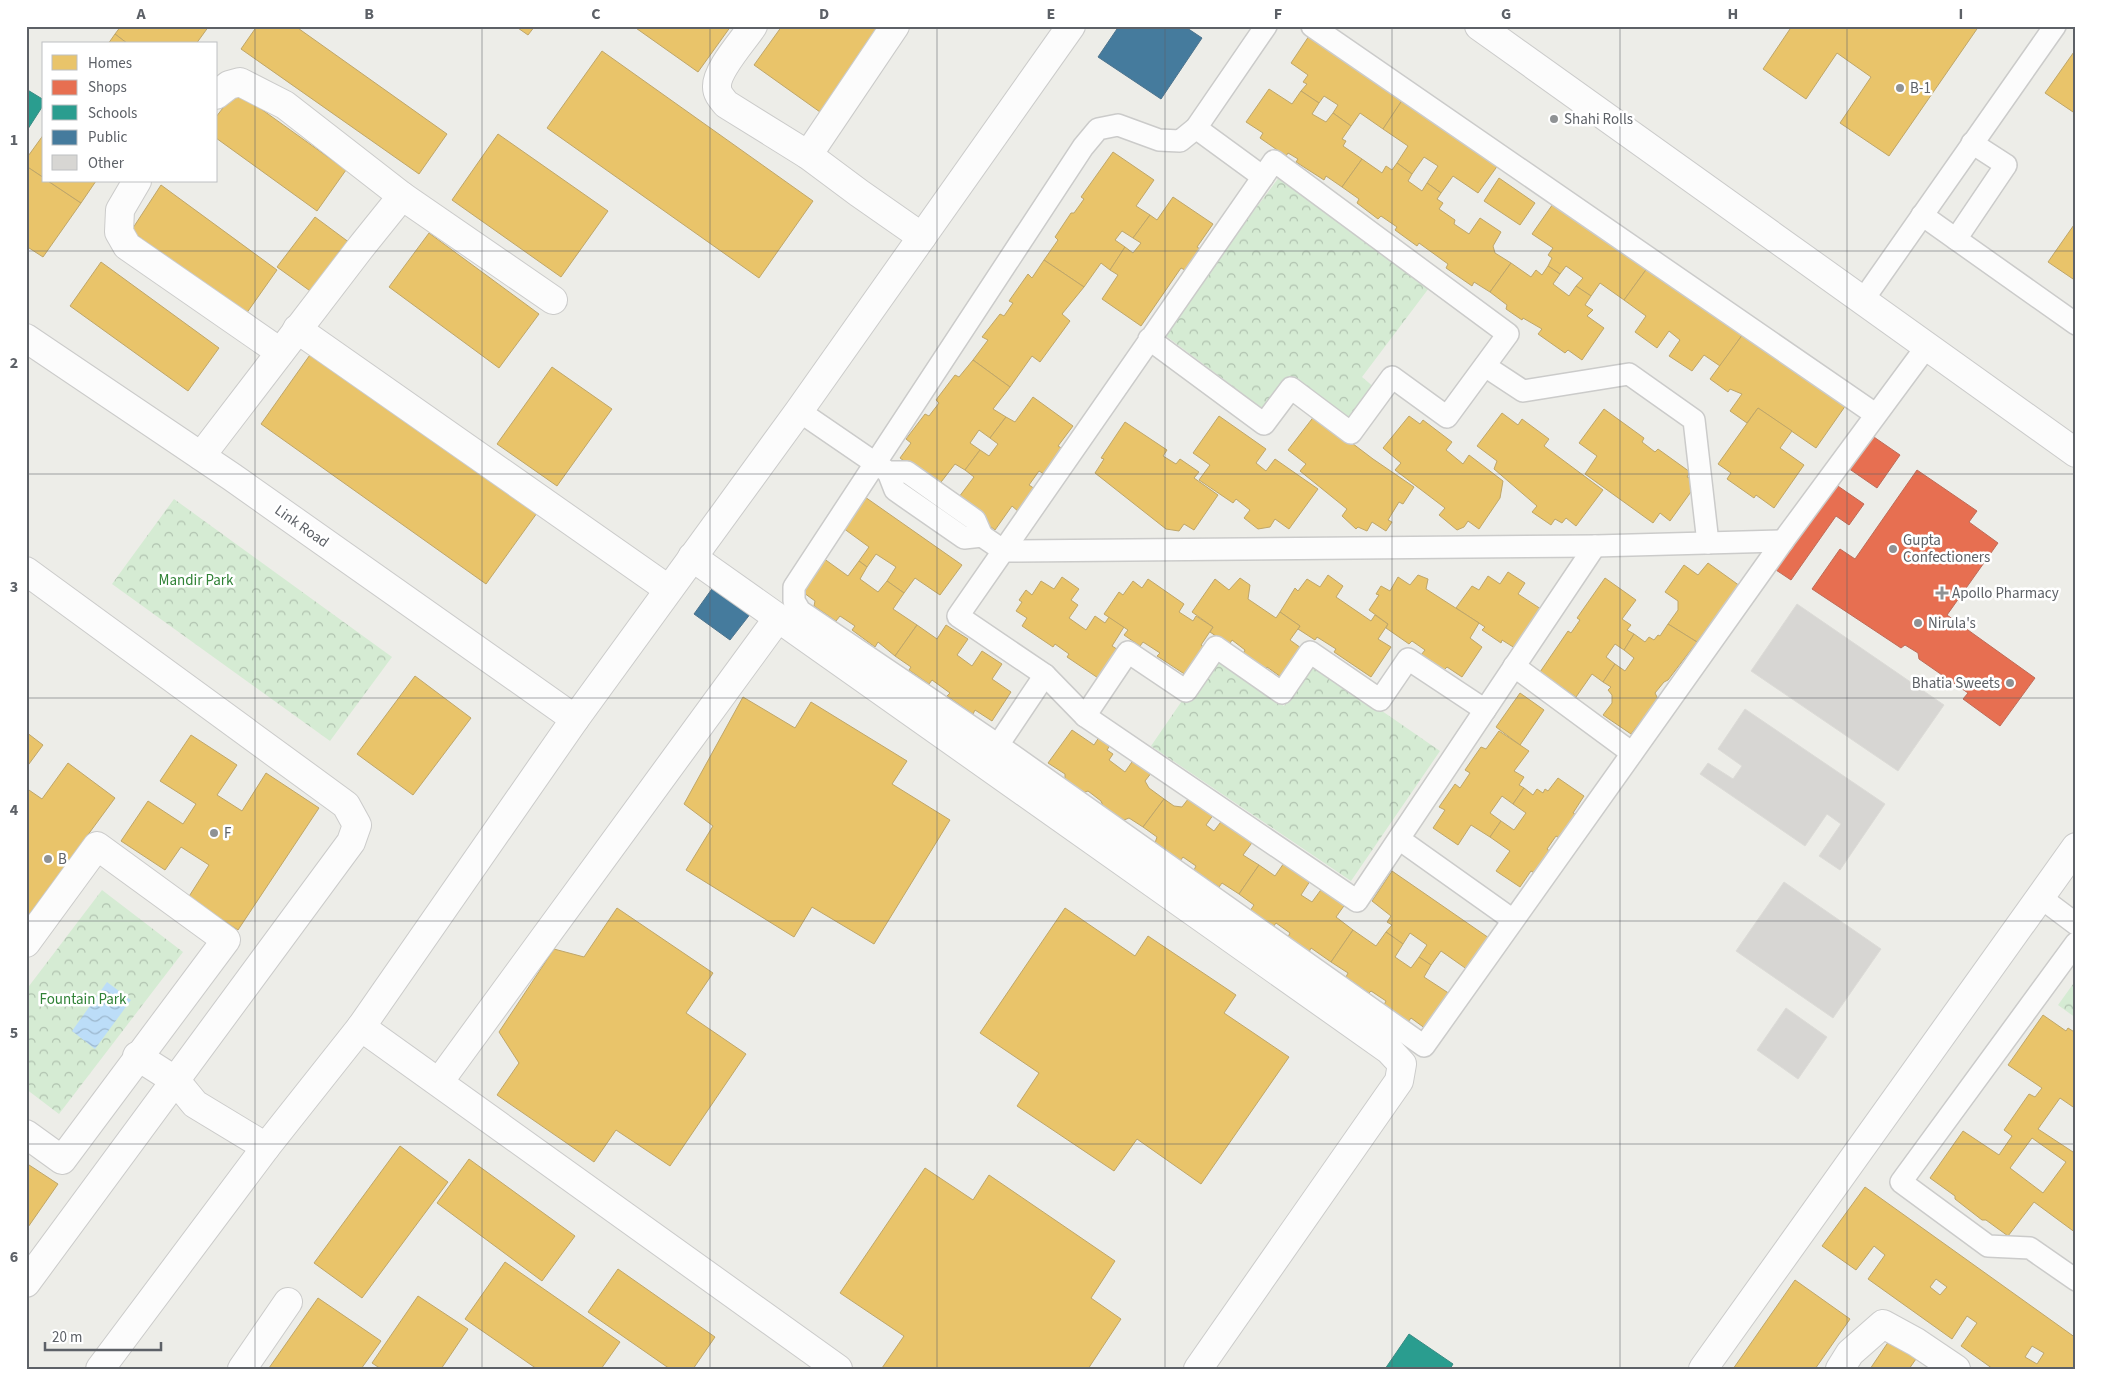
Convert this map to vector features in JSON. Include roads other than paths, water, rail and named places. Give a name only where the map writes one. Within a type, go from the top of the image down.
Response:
[{"type":"street","points":[[754,26],[720,74],[717,86],[720,97],[726,104],[808,154],[859,194],[922,237]]},
{"type":"street","points":[[808,154],[895,26]]},
{"type":"street","points":[[100,1369],[266,1147],[362,1027],[575,719],[799,410],[1071,26]]},
{"type":"street","points":[[1479,26],[2076,453]]},
{"type":"street","points":[[218,93],[229,84],[240,82],[285,104],[402,196],[553,300]]},
{"type":"street","points":[[136,182],[120,210],[119,232],[127,246],[280,352]]},
{"type":"street","points":[[201,456],[297,329],[402,196]]},
{"type":"street","points":[[297,329],[668,589]]},
{"type":"street","name":"Link Road","points":[[26,338],[201,456],[575,719]]},
{"type":"street","points":[[692,557],[1389,1050],[1402,1064],[1400,1081],[1198,1369]]},
{"type":"street","points":[[26,571],[346,805],[357,825],[351,842],[26,1283]]},
{"type":"street","points":[[439,1082],[778,618]]},
{"type":"street","points":[[26,942],[97,846],[226,940],[137,1056],[62,1160],[26,1134]]},
{"type":"street","points":[[1704,1369],[2076,847]]},
{"type":"street","points":[[362,1027],[838,1369]]},
{"type":"street","points":[[137,1056],[176,1081],[195,1104],[266,1147]]},
{"type":"street","points":[[242,1369],[288,1302]]},
{"type":"street","points":[[1840,1369],[1850,1353],[1883,1324],[1916,1342],[1956,1369]]},
{"type":"lane","points":[[1266,26],[1196,128],[1180,141],[1159,140],[1118,125],[1098,129],[1083,147],[882,467],[794,587],[794,601],[800,611],[998,745],[1424,1046],[1783,541],[1927,346]]},
{"type":"lane","points":[[1312,26],[1875,414]]},
{"type":"lane","points":[[1863,300],[2055,26]]},
{"type":"lane","points":[[1196,128],[1263,177]]},
{"type":"lane","points":[[1956,239],[2006,165],[1972,143]]},
{"type":"lane","points":[[1149,339],[1264,424],[1290,388],[1351,432],[1392,377],[1447,417],[1508,334],[1274,161],[1149,339],[958,616],[1045,675],[1084,716],[1357,901],[1595,546]]},
{"type":"lane","points":[[1922,215],[2076,324]]},
{"type":"lane","points":[[1485,366],[1523,391],[1629,374],[1694,420],[1708,543]]},
{"type":"lane","points":[[799,410],[882,467],[895,490],[964,538],[982,536],[1004,551],[1595,546],[1783,541]]},
{"type":"lane","points":[[1084,716],[1128,652],[1186,691],[1216,647],[1282,693],[1310,652],[1380,700],[1408,659],[1485,710]]},
{"type":"lane","points":[[1514,666],[1632,753]]},
{"type":"lane","points":[[998,745],[1045,675]]},
{"type":"lane","points":[[1399,839],[1513,920]]},
{"type":"lane","points":[[2040,898],[2076,924]]},
{"type":"lane","points":[[2076,943],[1901,1182],[1988,1246],[2030,1248],[2076,1280]]},
{"type":"water","points":[[107,982],[131,1000],[95,1049],[72,1031]]},
{"type":"place","name":"B-1","points":[[1900,88]]},
{"type":"place","name":"Shahi Rolls","points":[[1554,119]]},
{"type":"place","name":"Gupta Confectioners","points":[[1893,549]]},
{"type":"place","name":"Apollo Pharmacy","points":[[1942,593]]},
{"type":"place","name":"Nirula's","points":[[1918,623]]},
{"type":"place","name":"Bhatia Sweets","points":[[2010,683]]},
{"type":"place","name":"F","points":[[214,833]]},
{"type":"place","name":"B","points":[[48,859]]},
{"type":"park label","name":"Mandir Park","points":[[196,580]]},
{"type":"park label","name":"Fountain Park","points":[[83,999]]}]
